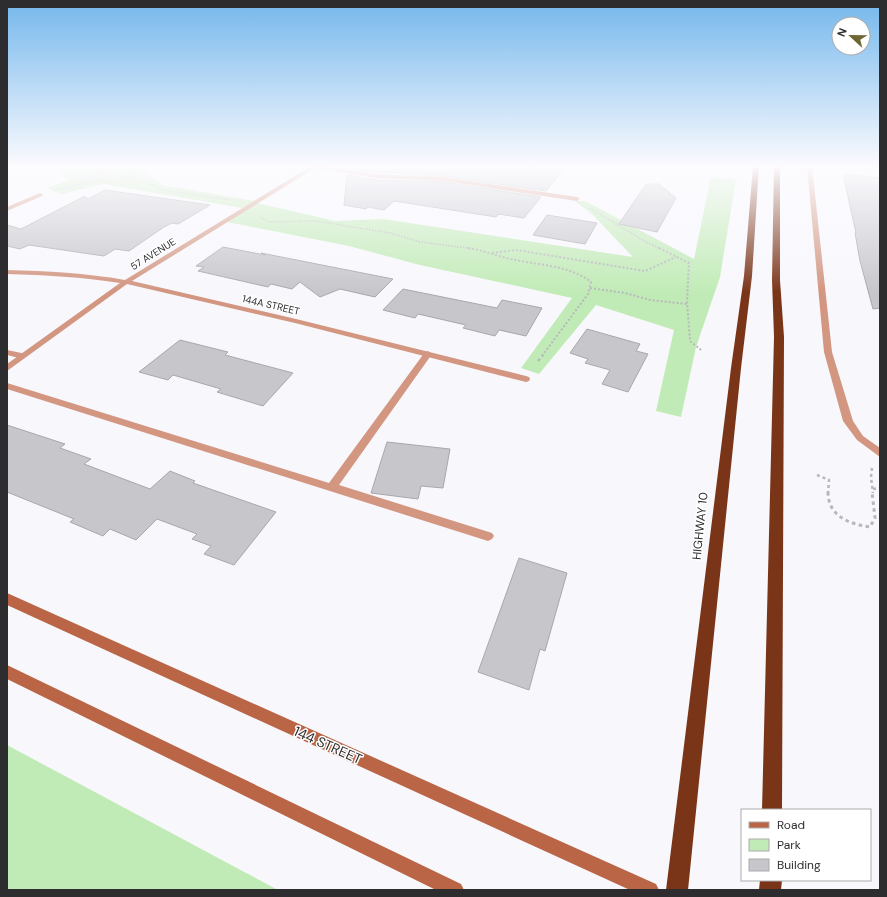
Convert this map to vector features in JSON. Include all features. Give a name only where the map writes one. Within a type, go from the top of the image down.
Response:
[{"type":"highway","name":"HIGHWAY 10","points":[[677,890],[736,368],[748,276],[753,208]]},
{"type":"highway","points":[[772,809],[780,336],[776,280],[777,208]]},
{"type":"main road","name":"144 STREET","points":[[7,599],[650,890]]},
{"type":"main road","points":[[7,672],[283,808],[455,890]]},
{"type":"street","name":"57 AVENUE","points":[[7,368],[126,282],[246,208]]},
{"type":"street","points":[[813,208],[828,352],[848,421],[860,438],[880,453]]},
{"type":"street","name":"144A STREET","points":[[7,272],[53,273],[90,276],[126,282],[296,321],[526,379]]},
{"type":"street","points":[[7,352],[23,356]]},
{"type":"street","points":[[332,488],[428,354]]},
{"type":"street","points":[[7,386],[488,536]]},
{"type":"path","points":[[590,208],[646,242],[688,263],[687,304],[690,341],[701,350]]},
{"type":"path","points":[[257,215],[269,222],[316,221],[390,233],[420,242],[474,249],[509,259],[567,270],[586,278],[591,282],[588,294],[538,362]]},
{"type":"path","points":[[492,253],[516,250],[645,271],[664,261],[676,257]]},
{"type":"path","points":[[590,288],[625,293],[650,300],[687,304]]},
{"type":"path","points":[[816,475],[829,480],[829,505],[836,514],[845,521],[870,527],[876,518],[871,477],[872,471]]},
{"type":"path","points":[[873,489],[880,488]]},
{"type":"green space","points":[[249,208],[278,208],[335,221],[383,219],[633,257],[592,214],[584,208],[598,208],[694,259],[705,208],[731,208],[720,277],[696,347],[681,417],[656,411],[674,330],[596,305],[539,374],[521,368],[572,298],[420,265],[349,246],[227,222]]},
{"type":"green space","points":[[7,745],[278,890],[7,890]]},
{"type":"building","points":[[62,208],[205,208],[178,224],[172,223],[164,227],[129,251],[115,249],[104,256],[29,245],[20,249],[7,246],[7,225],[21,229]]},
{"type":"building","points":[[373,208],[386,208],[384,210]]},
{"type":"building","points":[[438,208],[532,208],[524,218],[498,214],[496,217]]},
{"type":"building","points":[[630,208],[670,208],[657,232],[619,224]]},
{"type":"building","points":[[850,208],[880,208],[880,308],[873,309],[860,261]]},
{"type":"building","points":[[547,215],[597,223],[585,244],[533,235]]},
{"type":"building","points":[[223,247],[393,279],[375,297],[340,289],[320,297],[300,282],[292,289],[271,284],[268,287],[198,271],[204,267],[196,266]]},
{"type":"building","points":[[403,289],[497,308],[502,300],[542,308],[526,336],[499,330],[495,336],[463,328],[466,325],[418,314],[415,318],[383,310]]},
{"type":"building","points":[[587,329],[640,344],[636,351],[648,354],[628,392],[602,384],[610,370],[585,363],[588,359],[570,353]]},
{"type":"building","points":[[180,340],[228,352],[225,355],[293,373],[263,406],[217,392],[221,389],[173,375],[168,380],[139,372]]},
{"type":"building","points":[[7,425],[65,444],[60,448],[91,459],[84,464],[150,489],[170,471],[195,481],[193,483],[276,512],[234,565],[204,554],[211,546],[192,539],[197,534],[157,519],[136,540],[110,529],[103,536],[70,522],[74,519],[7,492]]},
{"type":"building","points":[[387,442],[450,449],[443,488],[421,486],[418,499],[371,493]]},
{"type":"building","points":[[519,558],[567,573],[545,651],[540,649],[529,690],[478,672]]}]
